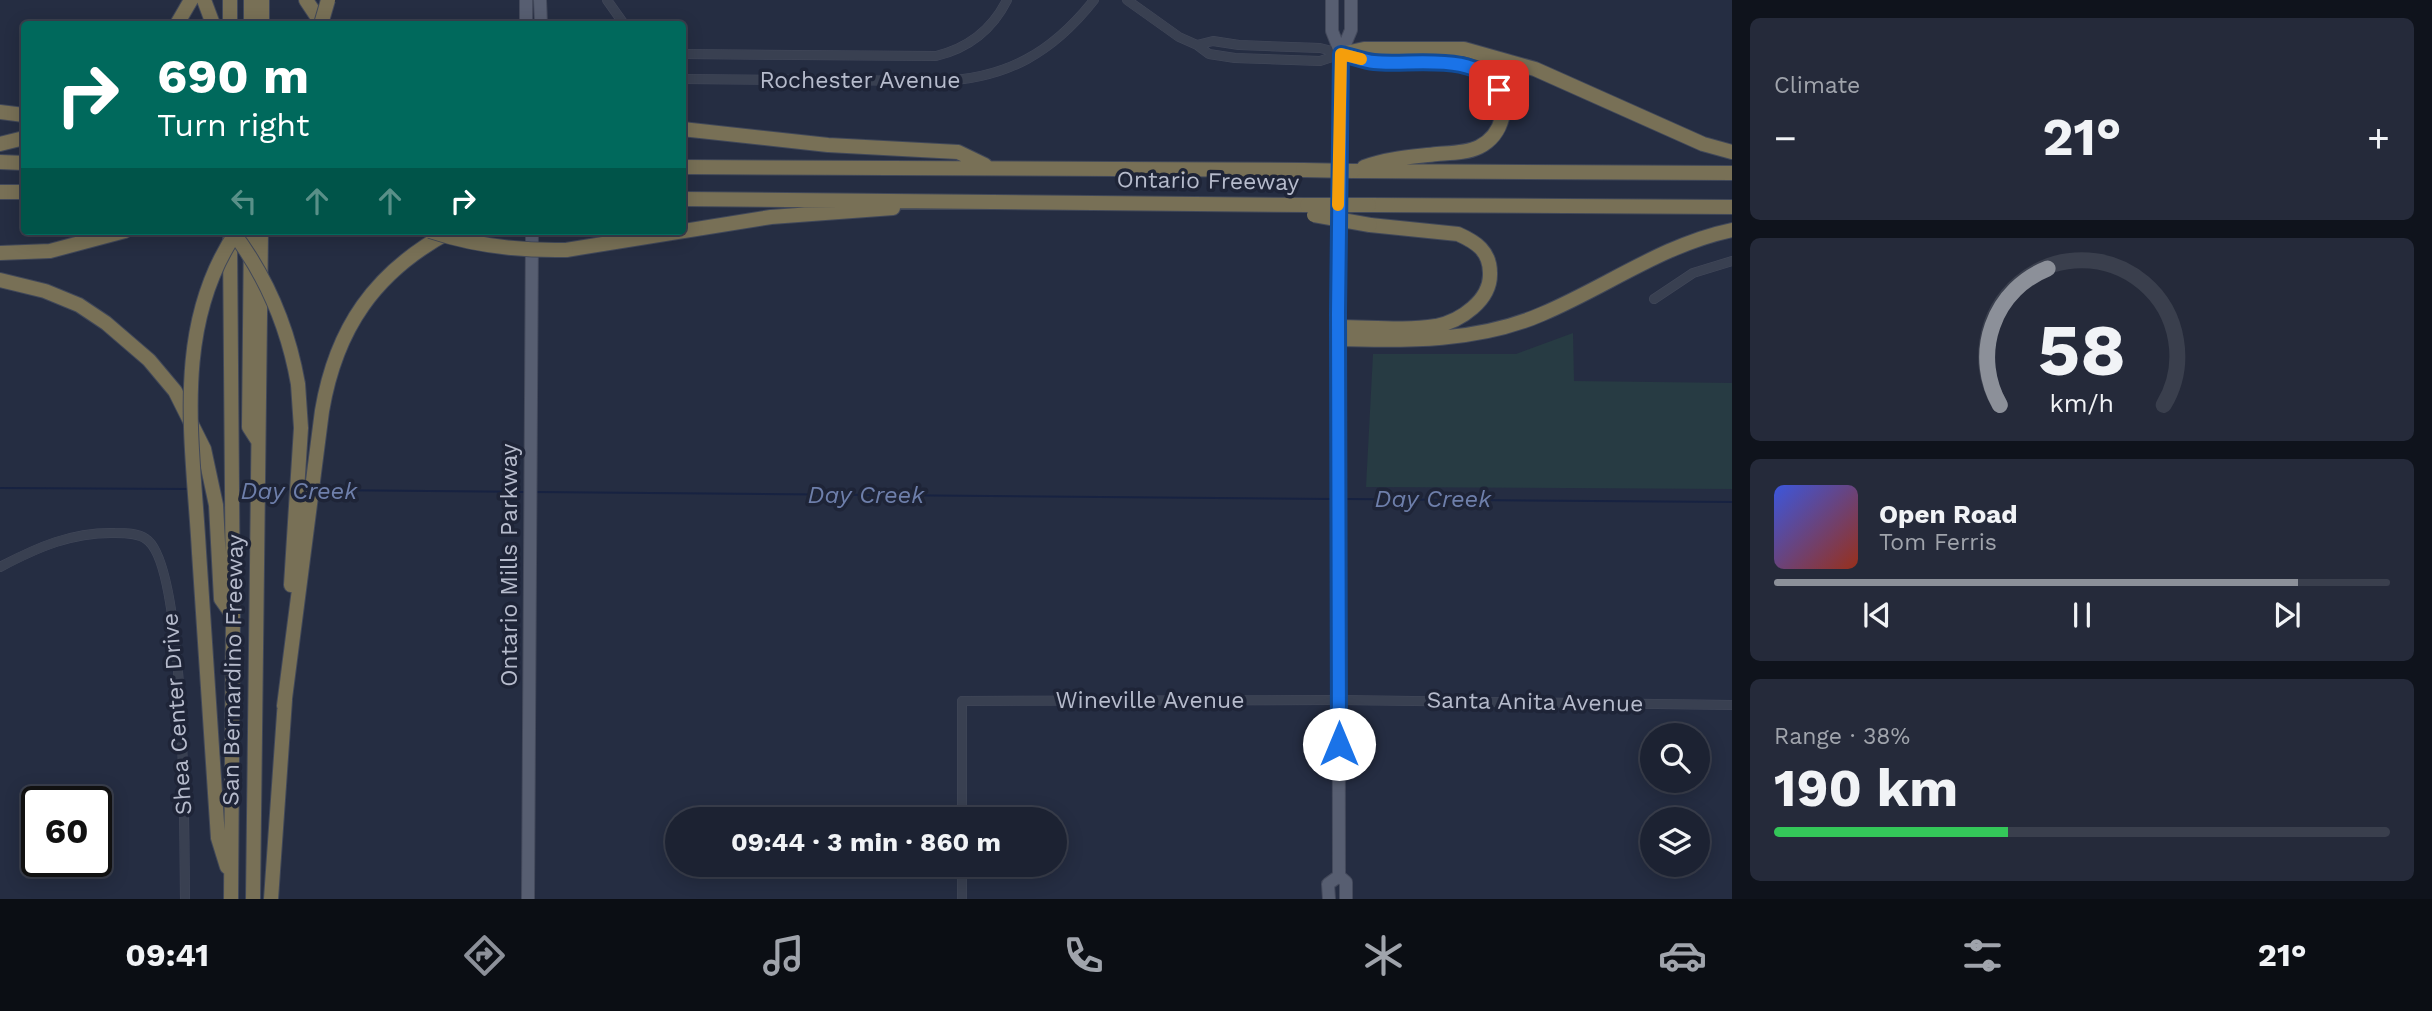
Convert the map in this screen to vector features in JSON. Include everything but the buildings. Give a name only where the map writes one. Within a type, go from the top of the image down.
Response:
[{"type":"highway","points":[[179,21],[191,0]]},
{"type":"highway","points":[[204,0],[212,21]]},
{"type":"highway","points":[[230,0],[230,21]]},
{"type":"highway","points":[[251,0],[251,21]]},
{"type":"highway","points":[[262,0],[262,21]]},
{"type":"highway","points":[[306,0],[320,21]]},
{"type":"highway","points":[[323,21],[328,0]]},
{"type":"highway","points":[[1341,54],[1364,49],[1464,49],[1535,69],[1655,124],[1703,144],[1732,152]]},
{"type":"highway","points":[[1341,54],[1373,62],[1441,63],[1472,69],[1485,74],[1494,82],[1502,99],[1503,113],[1497,131],[1479,147],[1386,159],[1371,167]]},
{"type":"highway","points":[[686,129],[828,145],[958,152],[989,167]]},
{"type":"highway","points":[[0,144],[21,139]]},
{"type":"highway","points":[[0,162],[21,163]]},
{"type":"highway","name":"Ontario Freeway","points":[[686,166],[1303,170],[1353,170],[1371,167],[1732,173]]},
{"type":"highway","points":[[0,192],[21,192]]},
{"type":"highway","name":"Ontario Freeway","points":[[686,199],[1251,204],[1311,210],[1369,205],[1732,207]]},
{"type":"highway","points":[[686,232],[771,217],[961,201]]},
{"type":"highway","points":[[1311,210],[1370,225],[1458,234],[1480,246],[1488,259],[1491,277],[1482,299],[1473,307],[1438,325],[1338,333]]},
{"type":"highway","points":[[1338,333],[1442,338],[1501,329],[1543,314],[1680,246],[1732,230]]},
{"type":"highway","points":[[0,253],[50,251],[110,235]]},
{"type":"highway","name":"San Bernardino Freeway","points":[[231,235],[231,899]]},
{"type":"highway","points":[[234,235],[270,290],[288,338],[298,384],[301,428],[299,469],[303,507],[284,706],[271,899]]},
{"type":"highway","points":[[231,881],[218,838],[203,649],[190,391],[198,320],[207,290],[235,235]]},
{"type":"highway","points":[[251,235],[249,427],[258,443]]},
{"type":"highway","name":"San Bernardino Freeway","points":[[253,899],[261,235]]},
{"type":"highway","points":[[303,507],[314,472],[321,411],[329,374],[352,319],[395,268],[443,235]]},
{"type":"highway","points":[[444,235],[505,248],[566,250],[668,235]]},
{"type":"highway","points":[[0,280],[45,291],[79,305],[106,323],[149,360],[174,391],[204,449],[215,505],[221,599],[233,616]]},
{"type":"main road","points":[[526,0],[526,21]]},
{"type":"main road","points":[[540,0],[541,21]]},
{"type":"main road","points":[[1332,0],[1332,31],[1341,54],[1338,333],[1339,876],[1346,883],[1346,899]]},
{"type":"main road","points":[[1341,54],[1351,30],[1350,0]]},
{"type":"main road","name":"Ontario Mills Parkway","points":[[528,899],[532,235]]},
{"type":"main road","points":[[1329,899],[1328,884],[1339,876]]},
{"type":"street","points":[[607,0],[622,21]]},
{"type":"street","points":[[686,54],[790,57],[936,56],[958,49],[982,34],[995,20],[1007,0]]},
{"type":"street","name":"Rochester Avenue","points":[[686,79],[975,79],[1008,69],[1038,54],[1060,38],[1094,0]]},
{"type":"street","points":[[1127,0],[1179,37],[1209,54],[1235,58],[1320,61],[1341,54]]},
{"type":"street","points":[[1654,299],[1693,273],[1732,261]]},
{"type":"street","name":"Shea Center Drive","points":[[0,567],[39,547],[67,537],[96,532],[143,537],[153,545],[169,597],[183,750],[185,899]]},
{"type":"street","name":"Wineville Avenue","points":[[962,807],[962,701],[1339,700]]},
{"type":"street","name":"Santa Anita Avenue","points":[[1339,700],[1732,705]]},
{"type":"street","points":[[962,877],[962,899]]},
{"type":"shaded area","points":[[1573,333],[1574,381],[1732,383],[1732,489],[1366,487],[1373,354],[1516,354]]},
{"type":"waterway","name":"Day Creek","points":[[0,488],[188,489]]},
{"type":"waterway","name":"Day Creek","points":[[239,489],[251,489]]},
{"type":"waterway","name":"Day Creek","points":[[263,489],[293,489]]},
{"type":"waterway","name":"Day Creek","points":[[319,490],[523,492]]},
{"type":"waterway","name":"Day Creek","points":[[536,492],[1332,499]]},
{"type":"waterway","name":"Day Creek","points":[[1345,499],[1732,502]]},
{"type":"slow traffic","points":[[1338,205],[1341,54],[1361,59]]},
{"type":"route","points":[[1339,744],[1338,314],[1341,54],[1373,62],[1452,64],[1485,74],[1499,90]]}]
